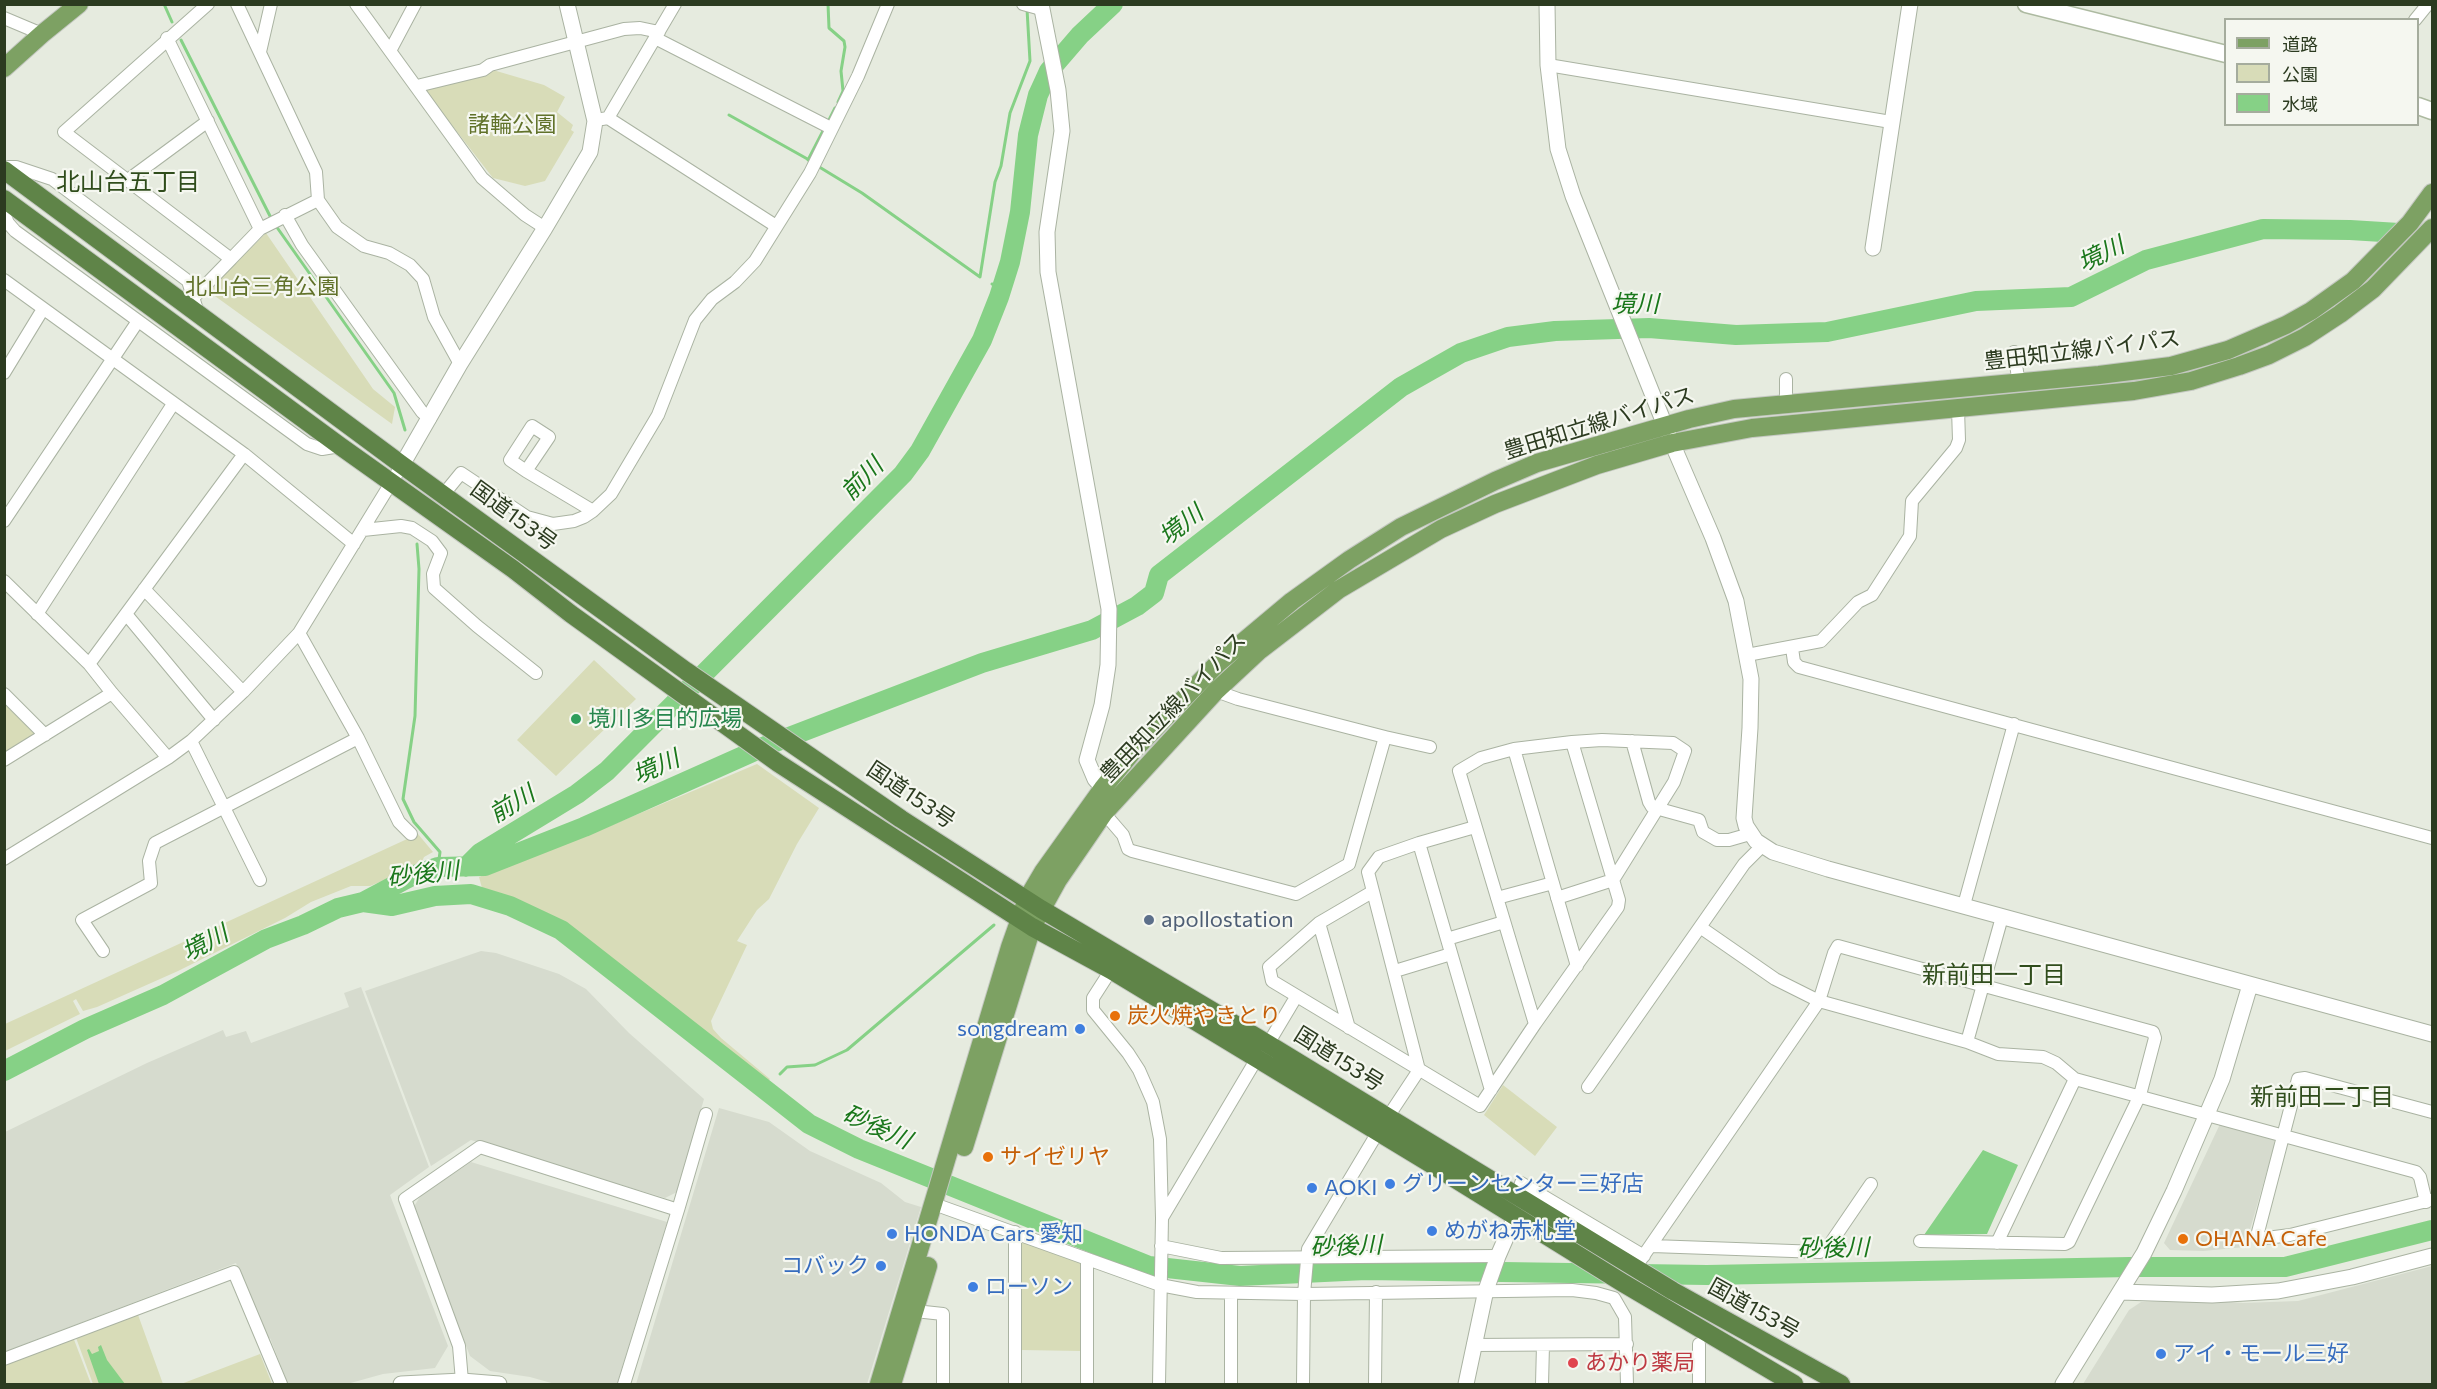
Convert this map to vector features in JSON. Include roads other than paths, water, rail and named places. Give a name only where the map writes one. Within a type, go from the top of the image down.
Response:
[{"type":"highway","name":"国道153号","points":[[4,168],[196,305],[443,495],[686,671],[901,819],[1034,904],[1268,1044],[1618,1291],[1783,1382]]},
{"type":"highway","name":"国道153号","points":[[4,199],[340,446],[513,568],[571,614],[778,763],[851,811],[1026,923],[1111,970],[1257,1060],[1644,1257],[1841,1384]]},
{"type":"main road","points":[[4,68],[79,4]]},
{"type":"main road","points":[[2026,4],[2224,54]]},
{"type":"main road","name":"豊田知立線バイパス","points":[[1034,904],[1058,880],[1104,813],[1216,691],[1260,650],[1338,590],[1441,529],[1559,478],[1734,410],[2019,384],[2170,366],[2228,350],[2258,339],[2311,311],[2353,280],[2410,223],[2433,193]]},
{"type":"main road","name":"豊田知立線バイパス","points":[[940,1206],[1042,872],[1103,788],[1134,750],[1218,663],[1266,621],[1349,560],[1401,527],[1495,481],[1537,464],[1669,434],[1958,409],[2174,385],[2239,366],[2269,355],[2305,337],[2373,289],[2433,228]]},
{"type":"main road","points":[[892,1384],[915,1311],[940,1206]]},
{"type":"main road","points":[[879,1384],[940,1206]]},
{"type":"street","points":[[208,4],[167,38],[64,132],[231,259]]},
{"type":"street","points":[[237,4],[316,172],[318,200],[337,226],[364,246],[389,253],[410,265],[423,279],[434,317],[460,364]]},
{"type":"street","points":[[260,52],[271,4]]},
{"type":"street","points":[[356,4],[482,178],[525,215],[545,228]]},
{"type":"street","points":[[390,51],[416,4]]},
{"type":"street","points":[[567,4],[575,42],[602,119],[776,226]]},
{"type":"street","points":[[7,853],[168,758],[191,741],[243,692],[299,633],[392,483],[460,364],[590,152],[602,119],[675,4]]},
{"type":"street","points":[[443,495],[461,473],[536,521],[564,523],[593,511],[611,494],[658,415],[695,320],[712,299],[735,282],[755,261],[810,173],[858,76],[888,4]]},
{"type":"street","points":[[1023,4],[1041,7],[1058,90],[1062,131],[1061,150],[1047,232],[1048,272],[1109,609],[1109,647],[1102,705],[1087,759],[1095,779],[1103,788]]},
{"type":"street","points":[[1547,4],[1548,65],[1558,149],[1573,196],[1728,576],[1747,655],[1751,701],[1743,810],[1750,834],[1762,846],[1828,869],[2433,1034]]},
{"type":"street","points":[[1873,248],[1910,4]]},
{"type":"street","points":[[2417,18],[2428,4]]},
{"type":"street","points":[[4,18],[42,34]]},
{"type":"street","points":[[417,86],[483,70],[490,64],[575,42],[632,28],[646,28],[831,128]]},
{"type":"street","points":[[167,38],[264,227]]},
{"type":"street","points":[[1548,65],[1891,122]]},
{"type":"street","points":[[128,180],[208,121]]},
{"type":"street","points":[[196,305],[231,259],[264,227],[318,200]]},
{"type":"street","points":[[4,214],[15,231],[307,444],[322,449],[340,446]]},
{"type":"street","points":[[283,217],[422,412],[430,419]]},
{"type":"street","points":[[4,280],[244,454],[354,544]]},
{"type":"street","points":[[4,373],[43,309]]},
{"type":"street","points":[[4,521],[138,321]]},
{"type":"street","points":[[2014,352],[2019,384]]},
{"type":"street","points":[[1786,378],[1786,404]]},
{"type":"street","points":[[37,614],[173,404]]},
{"type":"street","points":[[1747,655],[1821,641],[1858,603],[1872,595],[1910,536],[1912,501],[1956,448],[1959,440],[1958,409]]},
{"type":"street","points":[[89,664],[244,454]]},
{"type":"street","points":[[526,471],[593,511]]},
{"type":"street","points":[[363,530],[401,526],[412,528],[432,541],[441,553],[434,574],[434,588],[536,673]]},
{"type":"street","points":[[4,581],[89,664],[168,758]]},
{"type":"street","points":[[144,589],[243,692]]},
{"type":"street","points":[[126,614],[214,720]]},
{"type":"street","points":[[299,633],[358,738],[399,822],[411,834]]},
{"type":"street","points":[[1792,648],[1794,662],[1799,667],[2433,838]]},
{"type":"street","points":[[1216,691],[1238,699],[1430,747]]},
{"type":"street","points":[[4,760],[112,693]]},
{"type":"street","points":[[4,694],[45,735]]},
{"type":"street","points":[[1964,905],[2014,724]]},
{"type":"street","points":[[1104,813],[1112,820],[1123,835],[1128,849],[1132,851],[1296,894],[1349,864],[1384,737]]},
{"type":"street","points":[[103,951],[82,920],[151,883],[149,861],[155,843],[225,809],[358,738]]},
{"type":"street","points":[[1534,1024],[1459,771],[1480,758],[1514,749],[1572,742],[1602,740],[1673,742],[1685,751],[1674,782],[1612,880],[1557,898]]},
{"type":"street","points":[[191,741],[260,880]]},
{"type":"street","points":[[1632,741],[1649,802],[1658,809],[1699,820],[1703,832],[1717,840],[1729,840],[1750,834]]},
{"type":"street","points":[[1372,892],[1318,923],[1269,967],[1272,981],[1480,1106],[1534,1024],[1618,907],[1619,900],[1572,742]]},
{"type":"street","points":[[1514,749],[1577,966]]},
{"type":"street","points":[[1303,1384],[1304,1294],[1308,1249],[1419,1070],[1368,872],[1373,862],[1379,857],[1475,827]]},
{"type":"street","points":[[1419,843],[1491,1090]]},
{"type":"street","points":[[1588,1087],[1744,864],[1762,846]]},
{"type":"street","points":[[1497,898],[1552,883]]},
{"type":"street","points":[[1967,1042],[2002,917]]},
{"type":"street","points":[[1447,939],[1504,922]]},
{"type":"street","points":[[1318,923],[1349,1028]]},
{"type":"street","points":[[1700,927],[1775,980],[1819,1001],[1967,1042],[1998,1054],[2043,1057],[2056,1063],[2074,1078],[2140,1095],[2282,1135],[2416,1172],[2429,1201],[2290,1235],[2259,1239],[2256,1233],[2282,1135],[2297,1081],[2300,1078],[2433,1112]]},
{"type":"street","points":[[1644,1257],[1819,1001],[1838,946],[2151,1030],[2155,1038],[2140,1095],[2069,1242],[2065,1244],[1920,1241]]},
{"type":"street","points":[[1395,971],[1451,954]]},
{"type":"street","points":[[1111,970],[1093,998],[1094,1010],[1128,1053],[1154,1102],[1160,1139],[1162,1218],[1159,1384]]},
{"type":"street","points":[[2063,1384],[2121,1292],[2169,1201],[2208,1114],[2236,1038],[2250,985]]},
{"type":"street","points":[[1268,1044],[1296,997]]},
{"type":"street","points":[[1162,1218],[1257,1060]]},
{"type":"street","points":[[1997,1243],[2074,1078]]},
{"type":"street","points":[[624,1384],[706,1114]]},
{"type":"street","points":[[462,1381],[459,1346],[405,1199],[480,1147],[678,1210]]},
{"type":"street","points":[[1521,1183],[1644,1257],[1820,1252],[1828,1247],[1871,1184]]},
{"type":"street","points":[[940,1206],[1087,1258],[1197,1292],[1304,1294],[1486,1290],[1618,1291],[1625,1317],[1627,1384]]},
{"type":"street","points":[[1466,1384],[1486,1290],[1515,1217]]},
{"type":"street","points":[[1015,1232],[1015,1384]]},
{"type":"street","points":[[1161,1249],[1221,1258],[1498,1256]]},
{"type":"street","points":[[2121,1292],[2212,1295],[2278,1291],[2352,1277],[2433,1256]]},
{"type":"street","points":[[1087,1258],[1087,1384]]},
{"type":"street","points":[[4,1359],[234,1272],[281,1384]]},
{"type":"street","points":[[1375,1384],[1376,1292]]},
{"type":"street","points":[[1231,1294],[1231,1384]]},
{"type":"street","points":[[915,1311],[943,1314],[943,1384]]},
{"type":"street","points":[[1542,1384],[1543,1344]]},
{"type":"street","points":[[1473,1345],[1627,1344]]},
{"type":"street","points":[[1699,1344],[1699,1384]]},
{"type":"street","points":[[401,1384],[462,1381],[500,1384]]},
{"type":"water","points":[[1983,1150],[2018,1165],[1987,1234],[1924,1235]]},
{"type":"water","points":[[101,1345],[107,1360],[125,1384],[99,1384],[87,1350],[89,1349],[92,1354],[99,1351],[98,1347]]},
{"type":"waterway","points":[[164,4],[172,22]]},
{"type":"waterway","points":[[828,4],[829,28],[844,41],[845,47],[841,71],[843,91],[838,102]]},
{"type":"waterway","name":"前川","points":[[466,867],[480,853],[577,794],[607,771],[903,474],[920,451],[982,340],[999,297],[1010,262],[1020,212],[1028,135],[1038,95],[1049,71],[1080,35],[1113,4]]},
{"type":"waterway","points":[[816,165],[862,193],[980,277],[995,182],[1001,166],[1010,113],[1030,61],[1027,9]]},
{"type":"waterway","points":[[181,40],[272,220]]},
{"type":"waterway","points":[[827,124],[835,108]]},
{"type":"waterway","points":[[729,115],[811,161]]},
{"type":"waterway","points":[[808,160],[824,129]]},
{"type":"waterway","points":[[276,226],[394,393],[405,430]]},
{"type":"waterway","name":"境川","points":[[4,1071],[85,1029],[163,995],[266,939],[338,908],[363,902],[412,876],[438,867],[485,866],[584,827],[768,745],[982,663],[1092,630],[1137,606],[1154,593],[1159,575],[1401,387],[1461,353],[1508,337],[1555,331],[1649,328],[1736,335],[1827,332],[1976,301],[2071,297],[2146,260],[2263,229],[2350,230],[2415,234]]},
{"type":"waterway","points":[[992,284],[1002,287]]},
{"type":"waterway","points":[[417,544],[419,569],[415,716],[403,799],[414,822],[440,852],[438,867]]},
{"type":"waterway","name":"砂後川","points":[[363,902],[392,906],[435,896],[471,894],[510,906],[561,930],[809,1124],[859,1149],[1149,1266],[1240,1276],[1366,1270],[1707,1275],[2130,1267],[2285,1267],[2432,1230]]},
{"type":"waterway","points":[[780,1074],[787,1067],[815,1065],[847,1050],[994,925]]},
{"type":"place","name":"境川多目的広場","points":[[576,719]]},
{"type":"place","name":"apollostation","points":[[1149,920]]},
{"type":"place","name":"炭火焼やきとり","points":[[1115,1016]]},
{"type":"place","name":"songdream","points":[[1080,1029]]},
{"type":"place","name":"サイゼリヤ","points":[[988,1157]]},
{"type":"place","name":"グリーンセンター三好店","points":[[1390,1184]]},
{"type":"place","name":"AOKI","points":[[1312,1188]]},
{"type":"place","name":"めがね赤札堂","points":[[1432,1231]]},
{"type":"place","name":"HONDA Cars 愛知","points":[[892,1234]]},
{"type":"place","name":"OHANA Cafe","points":[[2183,1239]]},
{"type":"place","name":"コバック","points":[[881,1266]]},
{"type":"place","name":"ローソン","points":[[973,1287]]},
{"type":"place","name":"アイ・モール三好","points":[[2161,1354]]},
{"type":"place","name":"あかり薬局","points":[[1573,1363]]},
{"type":"district","name":"北山台五丁目","points":[[128,182]]},
{"type":"district","name":"新前田一丁目","points":[[1994,975]]},
{"type":"district","name":"新前田二丁目","points":[[2322,1097]]},
{"type":"park label","name":"諸輪公園","points":[[512,125]]},
{"type":"park label","name":"北山台三角公園","points":[[262,287]]}]
